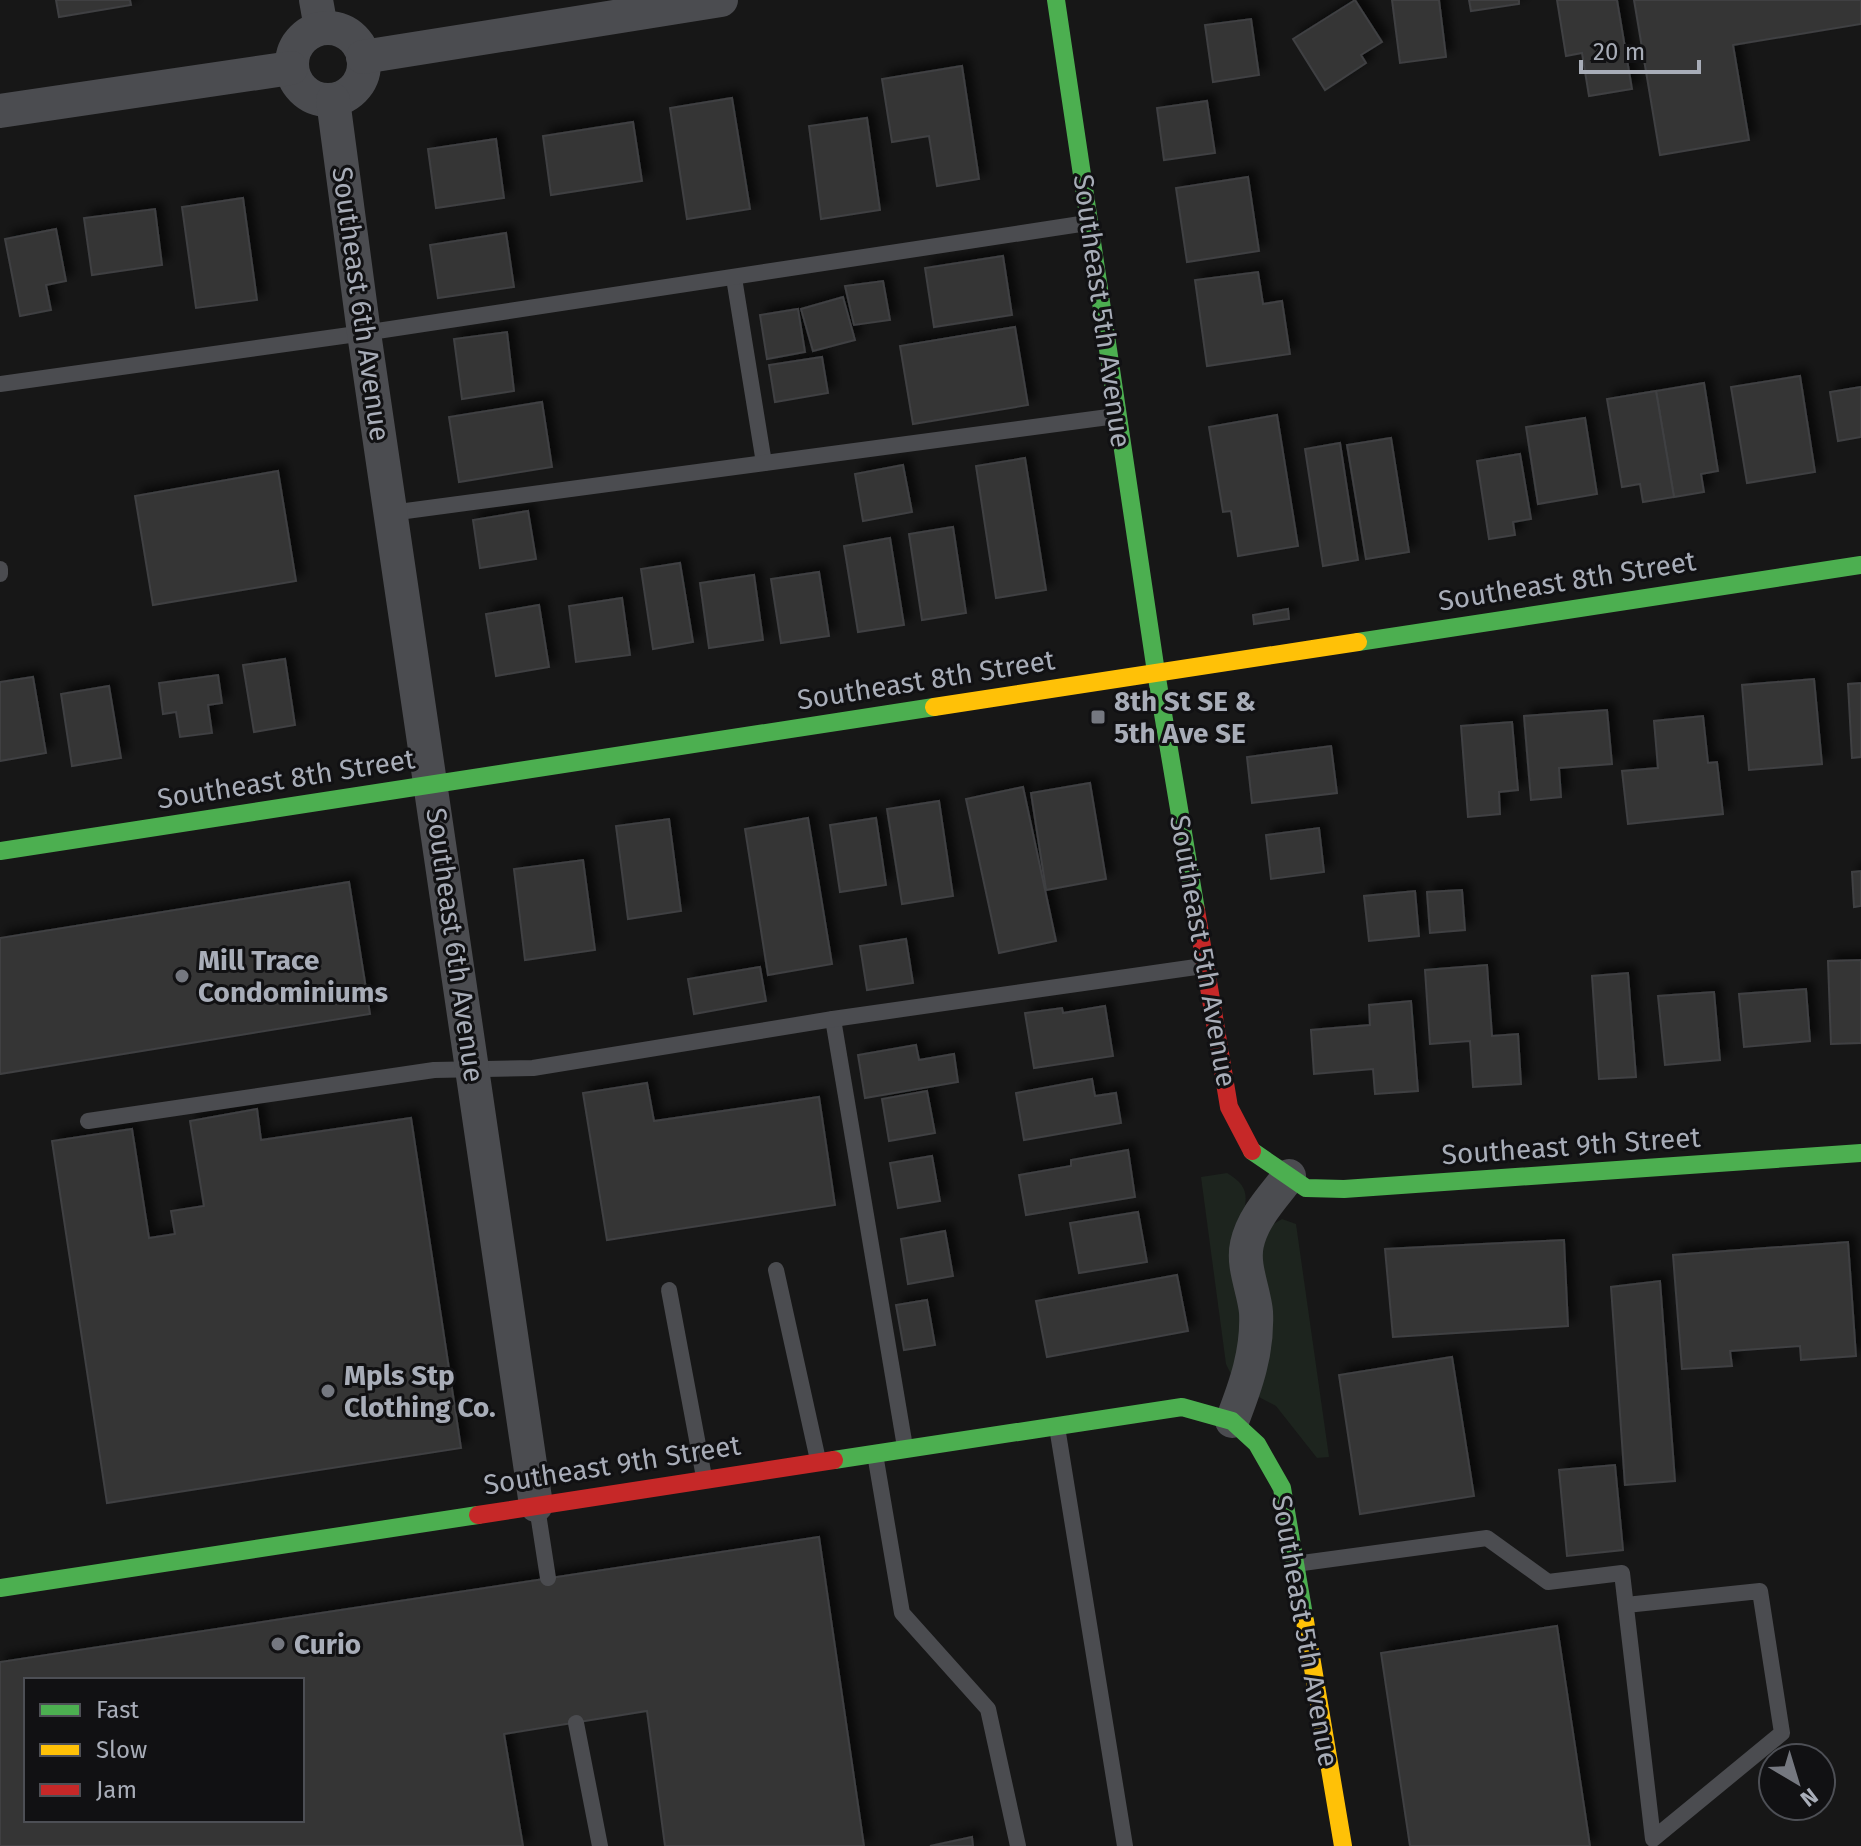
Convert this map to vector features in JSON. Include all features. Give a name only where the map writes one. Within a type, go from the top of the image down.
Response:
[{"type":"street","points":[[363,57],[721,0]]},
{"type":"street","name":"Southeast 5th Avenue","points":[[1056,0],[1156,672],[1229,1107],[1253,1153],[1289,1176]]},
{"type":"street","points":[[318,14],[360,46],[363,57],[364,69],[354,89],[333,100],[310,96],[301,89],[291,68],[292,57],[318,14]]},
{"type":"street","points":[[0,111],[291,68]]},
{"type":"street","name":"Southeast 6th Avenue","points":[[333,100],[364,333],[536,1505]]},
{"type":"street","name":"Southeast 8th Street","points":[[0,851],[1861,565]]},
{"type":"street","name":"Southeast 9th Street","points":[[1289,1176],[1306,1188],[1344,1189],[1861,1153]]},
{"type":"street","points":[[1232,1421],[1246,1386],[1256,1347],[1256,1310],[1246,1248],[1254,1222],[1289,1176]]},
{"type":"street","name":"Southeast 9th Street","points":[[0,1588],[1182,1407],[1232,1421]]},
{"type":"street","name":"Southeast 5th Avenue","points":[[1232,1421],[1257,1444],[1282,1488],[1343,1846]]},
{"type":"lane","points":[[0,384],[734,278],[1089,222]]},
{"type":"lane","points":[[734,278],[764,463]]},
{"type":"lane","points":[[391,513],[1118,415]]},
{"type":"lane","points":[[88,1121],[434,1070],[533,1068],[833,1019],[1205,965]]},
{"type":"lane","points":[[833,1019],[905,1449]]},
{"type":"lane","points":[[776,1270],[818,1462]]},
{"type":"lane","points":[[669,1290],[704,1479]]},
{"type":"lane","points":[[1056,1426],[1125,1846]]},
{"type":"lane","points":[[875,1453],[902,1613],[988,1709],[1018,1846]]},
{"type":"lane","points":[[536,1505],[548,1578]]},
{"type":"lane","points":[[1294,1564],[1487,1538],[1548,1582],[1622,1573],[1650,1842]]},
{"type":"lane","points":[[1626,1605],[1760,1591],[1782,1733],[1650,1842]]},
{"type":"lane","points":[[576,1723],[600,1846]]},
{"type":"shaded area","points":[[1227,1173],[1239,1182],[1246,1197],[1242,1217],[1246,1347],[1231,1374],[1226,1364],[1201,1177]]},
{"type":"shaded area","points":[[1282,1219],[1296,1224],[1329,1457],[1317,1458],[1276,1406],[1259,1397],[1259,1250],[1265,1229]]},
{"type":"building","points":[[56,0],[130,0],[131,5],[59,17]]},
{"type":"building","points":[[1355,0],[1382,42],[1361,55],[1366,63],[1325,90],[1293,39]]},
{"type":"building","points":[[1392,0],[1439,0],[1446,57],[1400,63]]},
{"type":"building","points":[[1469,0],[1519,0],[1519,4],[1471,11]]},
{"type":"building","points":[[1557,0],[1617,0],[1632,89],[1589,96],[1582,53],[1566,56]]},
{"type":"building","points":[[1634,0],[1861,0],[1861,24],[1733,45],[1749,140],[1660,155]]},
{"type":"building","points":[[1251,19],[1259,75],[1213,82],[1205,25]]},
{"type":"building","points":[[962,66],[979,179],[937,186],[929,136],[892,142],[882,79]]},
{"type":"building","points":[[732,98],[750,209],[687,219],[670,108]]},
{"type":"building","points":[[1207,101],[1215,153],[1164,160],[1157,108]]},
{"type":"building","points":[[867,118],[880,210],[821,219],[809,126]]},
{"type":"building","points":[[633,122],[642,181],[551,195],[543,136]]},
{"type":"building","points":[[496,139],[504,198],[436,208],[428,149]]},
{"type":"building","points":[[1248,177],[1259,251],[1187,262],[1176,188]]},
{"type":"building","points":[[243,198],[257,300],[196,308],[182,207]]},
{"type":"building","points":[[155,209],[162,265],[92,275],[84,218]]},
{"type":"building","points":[[56,229],[66,281],[46,285],[51,310],[20,316],[5,239]]},
{"type":"building","points":[[506,233],[514,287],[438,298],[430,245]]},
{"type":"building","points":[[1003,256],[1012,315],[934,327],[925,268]]},
{"type":"building","points":[[1258,272],[1263,304],[1282,301],[1290,354],[1207,366],[1195,280]]},
{"type":"building","points":[[883,281],[890,320],[854,325],[845,286]]},
{"type":"building","points":[[843,297],[855,340],[813,351],[801,309]]},
{"type":"building","points":[[798,309],[805,352],[767,359],[760,315]]},
{"type":"building","points":[[1015,327],[1028,405],[913,424],[900,346]]},
{"type":"building","points":[[507,332],[514,391],[462,399],[454,339]]},
{"type":"building","points":[[822,357],[828,393],[775,402],[769,365]]},
{"type":"building","points":[[1800,376],[1815,472],[1747,483],[1731,387]]},
{"type":"building","points":[[1704,383],[1718,471],[1701,474],[1704,492],[1674,497],[1656,391]]},
{"type":"building","points":[[1861,387],[1861,437],[1838,441],[1830,392]]},
{"type":"building","points":[[1656,391],[1674,497],[1643,502],[1640,484],[1622,487],[1607,399]]},
{"type":"building","points":[[542,402],[552,467],[459,482],[449,417]]},
{"type":"building","points":[[1277,415],[1298,546],[1238,556],[1231,511],[1223,512],[1209,427]]},
{"type":"building","points":[[1585,418],[1597,494],[1538,504],[1526,427]]},
{"type":"building","points":[[1391,438],[1409,552],[1366,559],[1347,445]]},
{"type":"building","points":[[1340,443],[1358,560],[1323,566],[1305,449]]},
{"type":"building","points":[[1520,454],[1531,519],[1513,522],[1515,535],[1489,539],[1477,461]]},
{"type":"building","points":[[1025,458],[1046,590],[996,598],[976,466]]},
{"type":"building","points":[[903,465],[912,512],[863,521],[855,474]]},
{"type":"building","points":[[278,471],[296,581],[153,605],[135,496]]},
{"type":"building","points":[[528,511],[536,559],[480,568],[473,520]]},
{"type":"building","points":[[953,527],[966,613],[922,620],[909,534]]},
{"type":"building","points":[[890,538],[904,625],[858,632],[844,546]]},
{"type":"building","points":[[680,563],[693,642],[653,649],[641,569]]},
{"type":"building","points":[[819,572],[829,636],[781,643],[771,579]]},
{"type":"building","points":[[754,575],[763,640],[709,648],[700,583]]},
{"type":"building","points":[[622,598],[630,655],[576,662],[569,606]]},
{"type":"building","points":[[539,605],[549,667],[496,676],[486,614]]},
{"type":"building","points":[[1288,609],[1289,619],[1254,624],[1253,615]]},
{"type":"building","points":[[285,659],[295,725],[254,732],[243,665]]},
{"type":"building","points":[[218,675],[222,703],[208,705],[212,733],[180,737],[176,712],[163,714],[159,683]]},
{"type":"building","points":[[33,677],[46,753],[0,761],[0,682]]},
{"type":"building","points":[[1814,679],[1822,764],[1749,770],[1742,685]]},
{"type":"building","points":[[1861,683],[1861,757],[1852,758],[1848,684]]},
{"type":"building","points":[[109,686],[121,758],[72,766],[61,694]]},
{"type":"building","points":[[1607,710],[1612,764],[1559,768],[1561,797],[1531,800],[1524,716]]},
{"type":"building","points":[[1703,716],[1708,763],[1717,762],[1723,814],[1628,824],[1622,771],[1658,768],[1654,721]]},
{"type":"building","points":[[1512,722],[1518,790],[1499,792],[1500,814],[1468,817],[1461,726]]},
{"type":"building","points":[[1331,746],[1337,793],[1252,803],[1247,757]]},
{"type":"building","points":[[1090,783],[1106,879],[1046,890],[1031,793]]},
{"type":"building","points":[[1023,787],[1056,941],[999,953],[966,799]]},
{"type":"building","points":[[939,801],[953,896],[902,904],[887,809]]},
{"type":"building","points":[[808,818],[832,964],[768,975],[745,829]]},
{"type":"building","points":[[876,818],[886,885],[840,892],[830,825]]},
{"type":"building","points":[[669,819],[681,911],[628,919],[616,826]]},
{"type":"building","points":[[1319,828],[1324,872],[1271,879],[1266,835]]},
{"type":"building","points":[[583,860],[595,950],[525,960],[514,869]]},
{"type":"building","points":[[1861,871],[1861,906],[1854,907],[1852,872]]},
{"type":"building","name":"Mill Trace Condominiums","points":[[349,882],[370,1014],[0,1074],[0,938]]},
{"type":"building","points":[[1462,890],[1465,930],[1430,933],[1427,892]]},
{"type":"building","points":[[1415,891],[1419,936],[1369,941],[1364,896]]},
{"type":"building","points":[[906,939],[913,983],[867,990],[860,946]]},
{"type":"building","points":[[1861,960],[1861,1043],[1831,1044],[1828,961]]},
{"type":"building","points":[[1487,965],[1492,1036],[1518,1034],[1521,1084],[1473,1087],[1470,1041],[1430,1044],[1425,970]]},
{"type":"building","points":[[760,967],[766,1001],[694,1014],[688,979]]},
{"type":"building","points":[[1628,973],[1636,1077],[1599,1079],[1592,976]]},
{"type":"building","points":[[1806,989],[1810,1041],[1744,1047],[1739,994]]},
{"type":"building","points":[[1714,992],[1720,1060],[1665,1065],[1658,996]]},
{"type":"building","points":[[1411,1001],[1418,1091],[1375,1094],[1373,1069],[1314,1074],[1311,1030],[1370,1025],[1369,1005]]},
{"type":"building","points":[[1105,1006],[1113,1056],[1034,1068],[1025,1013],[1062,1008],[1063,1013]]},
{"type":"building","points":[[916,1045],[919,1060],[954,1054],[958,1082],[865,1098],[858,1055]]},
{"type":"building","points":[[1092,1079],[1095,1096],[1116,1093],[1121,1123],[1024,1140],[1016,1093]]},
{"type":"building","points":[[647,1083],[654,1121],[819,1097],[835,1205],[607,1240],[583,1093]]},
{"type":"building","points":[[927,1091],[935,1133],[889,1141],[882,1099]]},
{"type":"building","points":[[257,1109],[261,1140],[411,1118],[461,1448],[107,1503],[52,1141],[132,1129],[149,1238],[175,1234],[171,1211],[204,1206],[190,1121]]},
{"type":"building","points":[[1128,1150],[1135,1197],[1026,1215],[1019,1175],[1071,1166],[1071,1160]]},
{"type":"building","points":[[932,1156],[940,1201],[898,1208],[890,1163]]},
{"type":"building","points":[[1138,1212],[1147,1262],[1079,1273],[1070,1223]]},
{"type":"building","points":[[945,1231],[953,1276],[908,1284],[901,1239]]},
{"type":"building","points":[[1564,1240],[1568,1326],[1393,1337],[1385,1249]]},
{"type":"building","points":[[1848,1242],[1856,1356],[1801,1360],[1800,1346],[1730,1351],[1732,1366],[1682,1369],[1673,1255]]},
{"type":"building","points":[[1177,1275],[1188,1331],[1047,1357],[1036,1301]]},
{"type":"building","points":[[1660,1281],[1675,1481],[1625,1485],[1611,1287]]},
{"type":"building","points":[[927,1300],[935,1345],[904,1350],[896,1305]]},
{"type":"building","points":[[1452,1357],[1474,1496],[1360,1514],[1339,1375]]},
{"type":"building","points":[[1615,1465],[1623,1550],[1567,1556],[1559,1470]]},
{"type":"building","points":[[819,1537],[864,1846],[665,1846],[647,1711],[504,1734],[523,1846],[0,1846],[0,1662]]},
{"type":"building","points":[[1557,1626],[1590,1846],[1410,1846],[1381,1653]]},
{"type":"building","points":[[972,1837],[973,1846],[930,1846]]},
{"type":"traffic: fast","points":[[1056,0],[1156,672],[1196,910]]},
{"type":"traffic: fast","points":[[1358,642],[1861,565]]},
{"type":"traffic: fast","points":[[0,851],[934,707]]},
{"type":"traffic: fast","points":[[1252,1151],[1306,1188],[1344,1189],[1861,1153]]},
{"type":"traffic: fast","points":[[834,1460],[1182,1407],[1232,1421],[1257,1444],[1282,1488],[1305,1621]]},
{"type":"traffic: fast","points":[[0,1588],[478,1515]]},
{"type":"traffic: slow","points":[[934,707],[1358,642]]},
{"type":"traffic: slow","points":[[1305,1621],[1343,1846]]},
{"type":"traffic: jam","points":[[1196,910],[1229,1107],[1252,1151]]},
{"type":"traffic: jam","points":[[478,1515],[834,1460]]},
{"type":"place","name":"8th St SE & 5th Ave SE","points":[[1098,717]]},
{"type":"place","name":"Mill Trace Condominiums","points":[[182,976]]},
{"type":"place","name":"Mpls Stp Clothing Co.","points":[[328,1391]]},
{"type":"place","name":"Curio","points":[[278,1644]]}]
